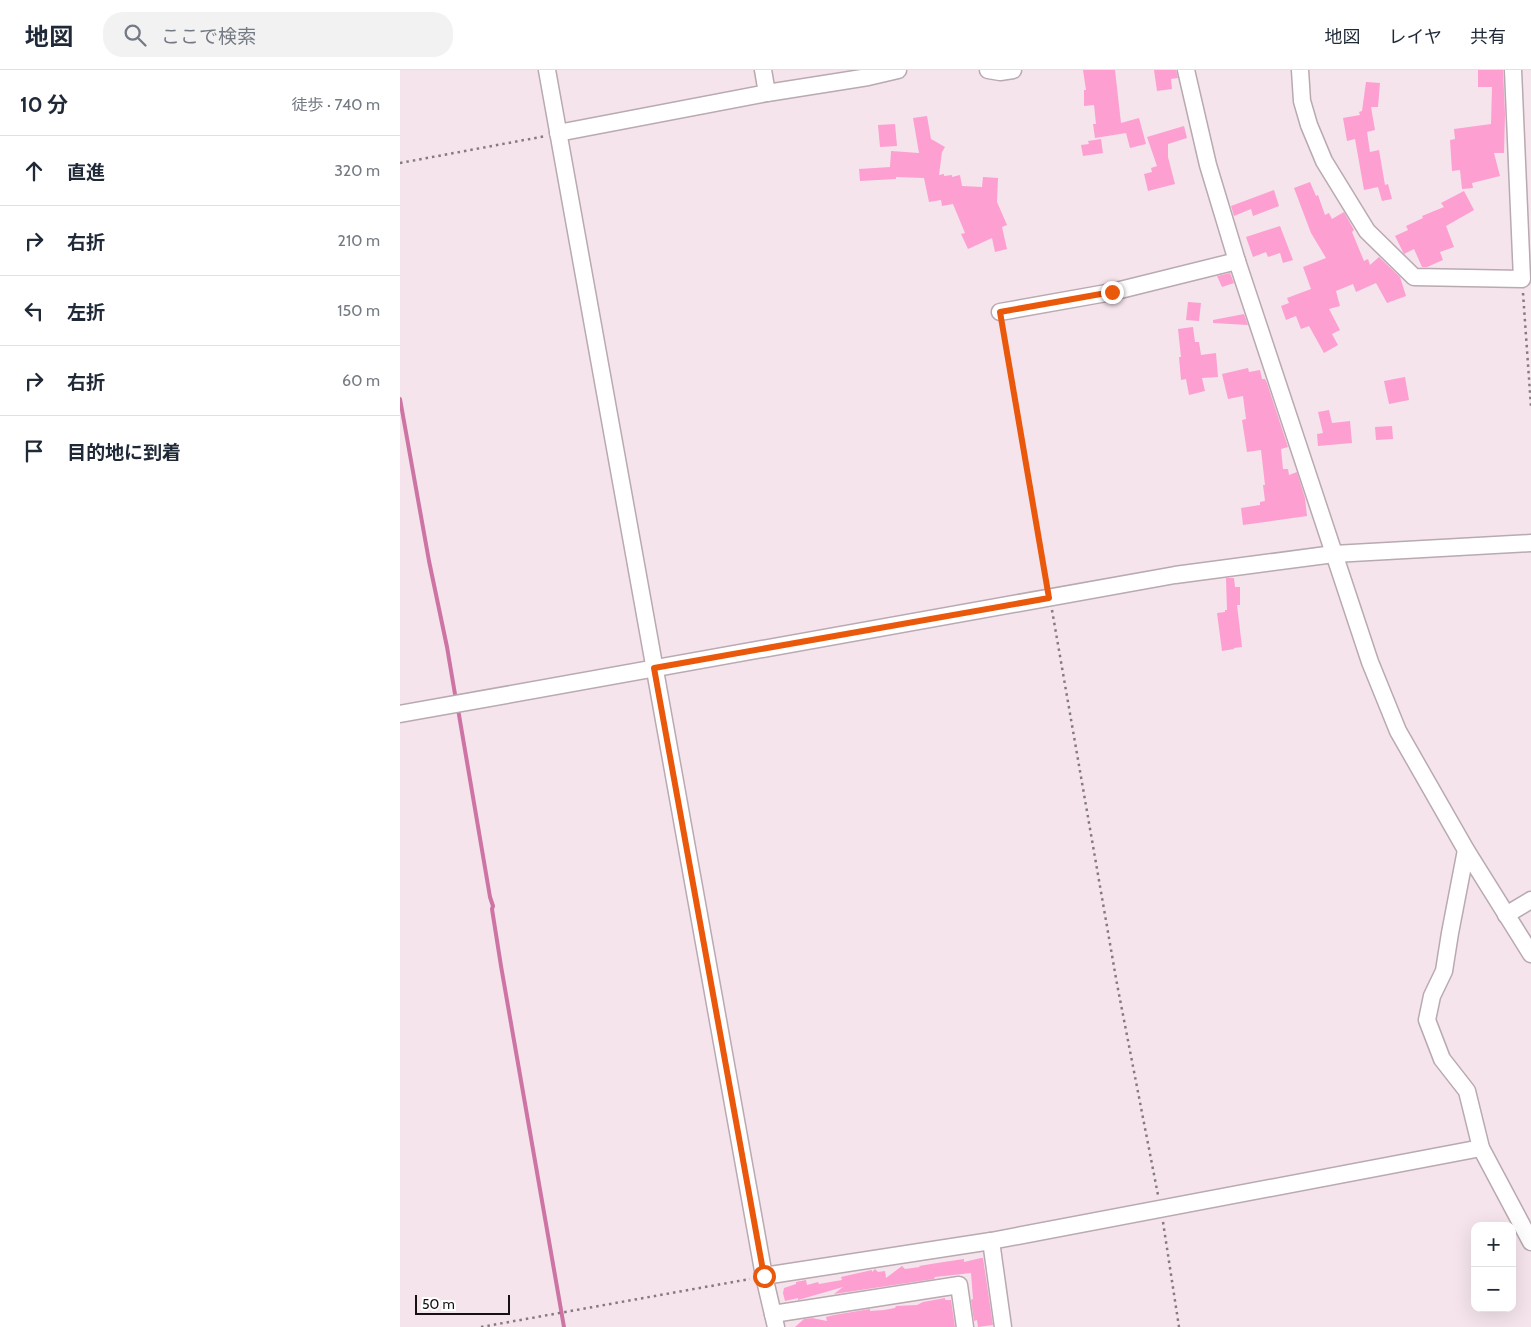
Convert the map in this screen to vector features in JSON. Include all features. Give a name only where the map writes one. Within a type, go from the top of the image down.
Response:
[{"type":"street","points":[[547,70],[764,1276],[774,1320],[959,1285],[965,1327]]},
{"type":"street","points":[[763,70],[767,93]]},
{"type":"street","points":[[558,133],[898,70]]},
{"type":"street","points":[[1186,70],[1208,165],[1237,261],[1370,662],[1398,731],[1466,850],[1531,954]]},
{"type":"street","points":[[1300,70],[1302,101],[1324,161],[1366,231],[1414,277],[1522,279],[1513,70]]},
{"type":"street","points":[[1000,312],[1112,292],[1237,261]]},
{"type":"street","points":[[400,714],[1175,575],[1334,554],[1531,543]]},
{"type":"street","points":[[1466,850],[1444,971],[1432,996],[1427,1020],[1442,1059],[1467,1091],[1480,1148],[1531,1242]]},
{"type":"street","points":[[1506,914],[1531,900]]},
{"type":"street","points":[[764,1276],[991,1241],[1480,1148]]},
{"type":"street","points":[[991,1241],[1003,1327]]},
{"type":"path","points":[[400,163],[558,133]]},
{"type":"path","points":[[1522,279],[1531,407]]},
{"type":"path","points":[[1000,312],[1117,984],[1161,1209],[1179,1327]]},
{"type":"path","points":[[481,1327],[764,1276]]},
{"type":"building","points":[[1083,70],[1115,70],[1121,123],[1139,118],[1146,144],[1130,148],[1126,133],[1095,138],[1093,124],[1096,124],[1094,105],[1084,106],[1084,90],[1086,90]]},
{"type":"building","points":[[1154,70],[1176,70],[1178,78],[1171,79],[1172,89],[1157,91]]},
{"type":"building","points":[[1478,70],[1503,70],[1504,153],[1494,153],[1500,176],[1472,183],[1473,188],[1462,189],[1460,170],[1452,171],[1450,140],[1455,139],[1454,129],[1491,124],[1492,87],[1478,87]]},
{"type":"building","points":[[1366,82],[1380,83],[1378,107],[1371,107],[1375,130],[1367,132],[1370,152],[1379,150],[1385,185],[1388,184],[1392,199],[1382,201],[1378,187],[1364,190],[1355,139],[1347,141],[1343,118],[1360,115],[1359,112],[1362,111]]},
{"type":"building","points":[[927,116],[931,139],[945,147],[942,152],[939,175],[952,175],[952,177],[960,175],[962,186],[982,187],[983,177],[998,178],[997,202],[1007,225],[1002,227],[1007,249],[995,252],[992,238],[968,249],[961,234],[965,233],[953,204],[942,206],[941,200],[929,202],[924,178],[896,177],[896,179],[860,181],[859,169],[890,167],[891,151],[919,153],[913,118]]},
{"type":"building","points":[[895,124],[897,146],[880,147],[878,125]]},
{"type":"building","points":[[1184,126],[1187,138],[1168,144],[1168,157],[1175,184],[1148,191],[1144,174],[1152,172],[1151,168],[1157,166],[1147,137]]},
{"type":"building","points":[[1101,139],[1103,153],[1083,156],[1081,145],[1089,144],[1088,141]]},
{"type":"building","points":[[1310,182],[1316,196],[1318,195],[1325,215],[1329,213],[1332,219],[1344,212],[1354,230],[1352,232],[1364,261],[1368,259],[1370,265],[1379,257],[1400,277],[1406,296],[1387,303],[1376,283],[1356,292],[1353,284],[1336,291],[1340,306],[1329,309],[1340,330],[1332,334],[1338,345],[1324,353],[1309,326],[1301,329],[1296,316],[1286,320],[1281,306],[1289,303],[1287,298],[1311,289],[1303,267],[1326,258],[1311,233],[1294,188]]},
{"type":"building","points":[[1274,190],[1279,206],[1253,216],[1251,209],[1234,216],[1231,206]]},
{"type":"building","points":[[1464,191],[1474,210],[1446,226],[1454,247],[1440,252],[1443,260],[1427,267],[1422,267],[1414,249],[1404,254],[1395,236],[1408,230],[1406,226],[1423,218],[1422,216],[1444,207],[1441,203]]},
{"type":"building","points":[[1280,226],[1293,260],[1283,263],[1280,253],[1268,257],[1266,252],[1253,257],[1246,237]]},
{"type":"building","points":[[1230,273],[1234,283],[1222,287],[1217,276]]},
{"type":"building","points":[[1188,302],[1201,303],[1199,321],[1186,320]]},
{"type":"building","points":[[1244,314],[1248,325],[1213,323],[1213,320]]},
{"type":"building","points":[[1193,327],[1195,342],[1199,342],[1201,355],[1216,353],[1218,377],[1202,378],[1205,391],[1189,395],[1186,379],[1181,380],[1178,329]]},
{"type":"building","points":[[1248,368],[1249,372],[1260,370],[1262,379],[1265,379],[1267,383],[1288,447],[1281,449],[1283,469],[1288,469],[1289,475],[1297,472],[1305,498],[1307,516],[1243,525],[1241,508],[1260,505],[1260,502],[1265,501],[1261,450],[1247,452],[1242,420],[1246,419],[1243,396],[1228,399],[1222,374]]},
{"type":"building","points":[[1405,377],[1409,400],[1389,404],[1384,381]]},
{"type":"building","points":[[1329,410],[1332,423],[1350,421],[1352,443],[1318,446],[1317,434],[1323,433],[1318,412]]},
{"type":"building","points":[[1392,426],[1393,439],[1376,440],[1375,427]]},
{"type":"building","points":[[1226,578],[1234,578],[1235,587],[1240,587],[1240,605],[1237,605],[1242,647],[1222,651],[1217,613],[1227,610]]},
{"type":"building","points":[[983,1258],[993,1325],[978,1327],[977,1320],[974,1321],[971,1300],[973,1299],[971,1273],[935,1277],[934,1279],[834,1294],[843,1287],[798,1300],[798,1298],[785,1301],[783,1293],[784,1288],[796,1284],[796,1282],[806,1280],[807,1285],[818,1282],[819,1284],[842,1280],[841,1277],[872,1270],[872,1272],[875,1269],[878,1272],[885,1271],[886,1278],[902,1266],[905,1269],[964,1259],[964,1262]]},
{"type":"building","points":[[945,1298],[945,1300],[951,1300],[955,1327],[795,1327],[804,1319],[812,1318],[827,1321],[826,1317],[834,1315],[870,1309],[870,1311],[884,1310],[895,1308],[896,1306],[917,1305]]},
{"type":"waterway","points":[[400,399],[456,700]]},
{"type":"waterway","points":[[458,709],[564,1327]]},
{"type":"route","points":[[764,1276],[654,668],[1049,598],[1000,312],[1112,292]]}]
